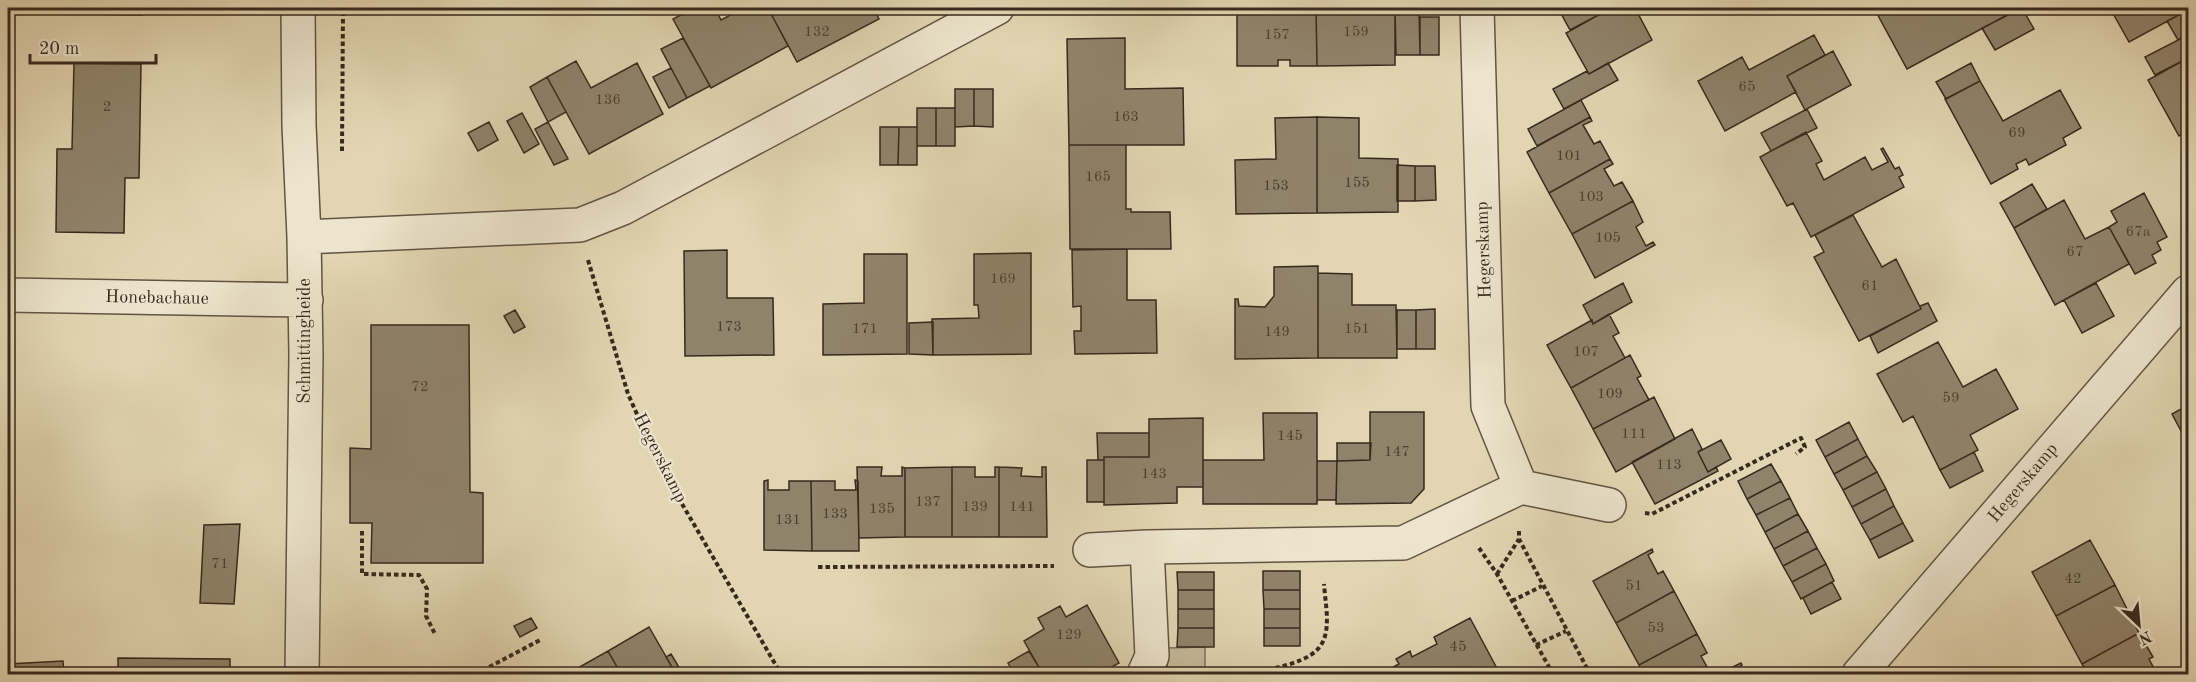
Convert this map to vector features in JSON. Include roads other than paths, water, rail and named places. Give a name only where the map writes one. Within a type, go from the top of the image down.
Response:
[{"type":"street","name":"Schmittingheide","points":[[298,8],[298,125],[306,300],[302,675]]},
{"type":"street","points":[[304,237],[580,225],[623,208],[996,8]]},
{"type":"street","name":"Hegerskamp","points":[[1477,8],[1488,406],[1521,487]]},
{"type":"street","name":"Hegerskamp","points":[[1859,675],[2188,292]]},
{"type":"street","name":"Honebachaue","points":[[8,295],[306,300]]},
{"type":"street","points":[[1089,550],[1403,543],[1521,487],[1609,505]]},
{"type":"street","points":[[1144,675],[1152,656],[1147,547]]}]
